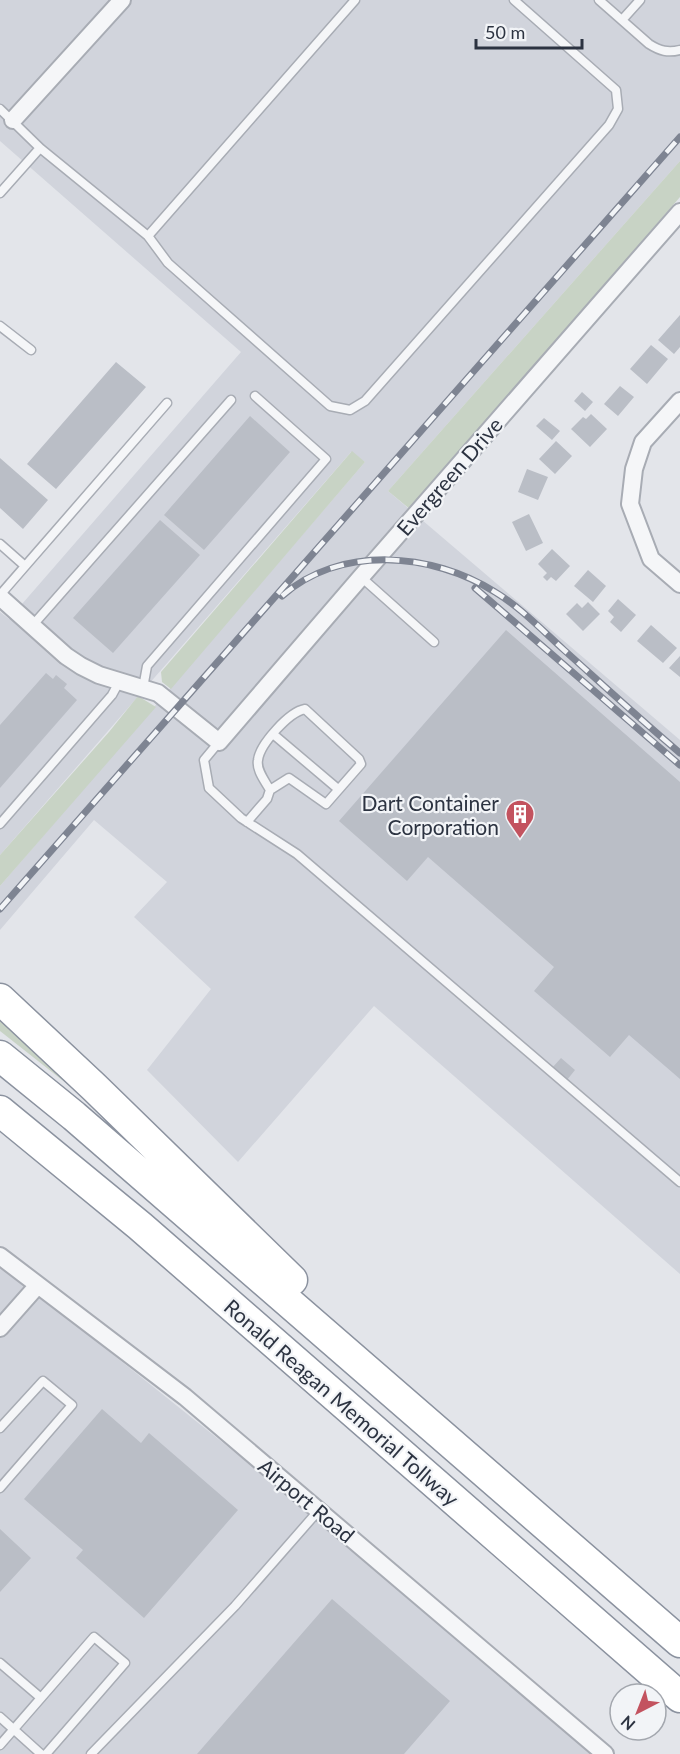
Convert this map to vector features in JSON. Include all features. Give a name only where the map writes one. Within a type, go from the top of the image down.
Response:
[{"type":"highway","points":[[0,999],[94,1087],[324,1311],[364,1367]]},
{"type":"highway","name":"Ronald Reagan Memorial Tollway","points":[[0,1056],[74,1116],[680,1642]]},
{"type":"highway","name":"Ronald Reagan Memorial Tollway","points":[[0,1111],[141,1226],[680,1697]]},
{"type":"highway","points":[[0,1125],[72,1169]]},
{"type":"street","points":[[13,120],[122,0]]},
{"type":"street","name":"Evergreen Drive","points":[[219,742],[680,212]]},
{"type":"street","points":[[680,401],[643,442],[634,469],[630,504],[651,559],[680,584]]},
{"type":"street","points":[[0,596],[66,656],[81,666],[99,675],[158,693],[219,742]]},
{"type":"street","name":"Airport Road","points":[[0,1256],[185,1397],[605,1754]]},
{"type":"street","points":[[0,1328],[38,1285]]},
{"type":"lane","points":[[148,236],[355,0]]},
{"type":"lane","points":[[0,109],[40,148],[148,236],[168,263],[330,406],[350,410],[365,401],[602,134],[618,109],[616,90],[514,0]]},
{"type":"lane","points":[[598,0],[658,50],[680,50]]},
{"type":"lane","points":[[622,20],[640,0]]},
{"type":"lane","points":[[0,193],[40,148]]},
{"type":"lane","points":[[0,326],[31,350]]},
{"type":"lane","points":[[143,688],[147,666],[326,459],[255,396]]},
{"type":"lane","points":[[32,626],[231,400]]},
{"type":"lane","points":[[0,596],[167,403]]},
{"type":"lane","points":[[0,544],[25,566]]},
{"type":"lane","points":[[361,577],[434,642]]},
{"type":"lane","points":[[0,824],[112,695],[120,682]]},
{"type":"lane","points":[[247,822],[267,799],[270,790],[289,778],[326,804],[360,764],[359,759],[305,709],[297,711],[273,734],[258,759],[259,769],[270,790]]},
{"type":"lane","points":[[273,734],[338,789]]},
{"type":"lane","points":[[219,742],[204,760],[208,788],[247,822],[297,854],[680,1182]]},
{"type":"lane","points":[[0,1428],[43,1381],[72,1405],[0,1488]]},
{"type":"lane","points":[[91,1754],[235,1606],[319,1510]]},
{"type":"lane","points":[[0,1717],[14,1729],[43,1754],[125,1663],[94,1637],[14,1729],[0,1746]]},
{"type":"lane","points":[[0,1663],[41,1698]]},
{"type":"shaded area","points":[[0,0],[680,0],[680,161],[388,491],[680,740],[680,1274],[374,1006],[238,1162],[147,1070],[211,989],[134,917],[167,882],[94,820],[0,930],[0,886],[365,462],[351,452],[0,855],[0,612],[9,619],[241,352],[0,141]]},
{"type":"shaded area","points":[[0,1264],[282,1490],[595,1754],[0,1754]]},
{"type":"green space","points":[[680,161],[680,197],[411,510],[388,491]]},
{"type":"green space","points":[[352,451],[365,462],[171,689],[162,682],[161,672]]},
{"type":"green space","points":[[138,696],[156,707],[0,886],[0,855]]},
{"type":"green space","points":[[0,1013],[109,1117],[0,1031]]},
{"type":"building","points":[[680,315],[680,347],[674,354],[658,340]]},
{"type":"building","points":[[651,345],[668,359],[647,384],[630,369]]},
{"type":"building","points":[[116,362],[146,387],[56,489],[27,464]]},
{"type":"building","points":[[620,386],[634,397],[618,416],[604,404]]},
{"type":"building","points":[[582,392],[593,402],[585,411],[574,401]]},
{"type":"building","points":[[591,414],[607,429],[590,447],[571,429],[583,417],[586,419]]},
{"type":"building","points":[[250,416],[290,452],[204,550],[164,515]]},
{"type":"building","points":[[544,418],[560,431],[552,440],[536,426]]},
{"type":"building","points":[[556,441],[572,456],[555,474],[539,459]]},
{"type":"building","points":[[0,458],[48,500],[23,529],[0,508]]},
{"type":"building","points":[[527,469],[548,477],[538,500],[518,492]]},
{"type":"building","points":[[529,514],[543,543],[526,551],[512,522]]},
{"type":"building","points":[[160,520],[200,555],[113,653],[73,618]]},
{"type":"building","points":[[552,549],[570,566],[556,581],[551,577],[547,581],[543,577],[547,573],[538,564]]},
{"type":"building","points":[[588,570],[606,586],[593,602],[574,586]]},
{"type":"building","points":[[618,599],[636,615],[621,632],[610,622],[614,617],[608,611]]},
{"type":"building","points":[[588,602],[600,614],[583,631],[566,614],[577,603],[582,608]]},
{"type":"building","points":[[651,625],[677,648],[663,663],[637,641]]},
{"type":"building","name":"Dart Container Corporation","points":[[506,630],[680,782],[680,1079],[629,1035],[610,1057],[534,991],[554,967],[428,857],[407,881],[339,821]]},
{"type":"building","points":[[680,656],[680,677],[669,668]]},
{"type":"building","points":[[46,673],[53,679],[56,675],[67,684],[64,688],[77,700],[0,788],[0,725]]},
{"type":"building","points":[[561,1058],[575,1070],[567,1080],[552,1068]]},
{"type":"building","points":[[102,1409],[141,1443],[149,1433],[238,1510],[144,1618],[76,1558],[83,1550],[24,1499]]},
{"type":"building","points":[[0,1529],[31,1558],[0,1592]]},
{"type":"building","points":[[332,1599],[450,1701],[404,1754],[197,1754]]},
{"type":"railway","points":[[0,909],[680,137]]},
{"type":"railway","points":[[282,596],[305,580],[331,568],[358,562],[387,560],[415,562],[470,579],[495,592],[522,612],[680,753]]},
{"type":"railway","points":[[475,588],[680,765]]},
{"type":"place","name":"Dart Container Corporation","points":[[520,840]]}]
